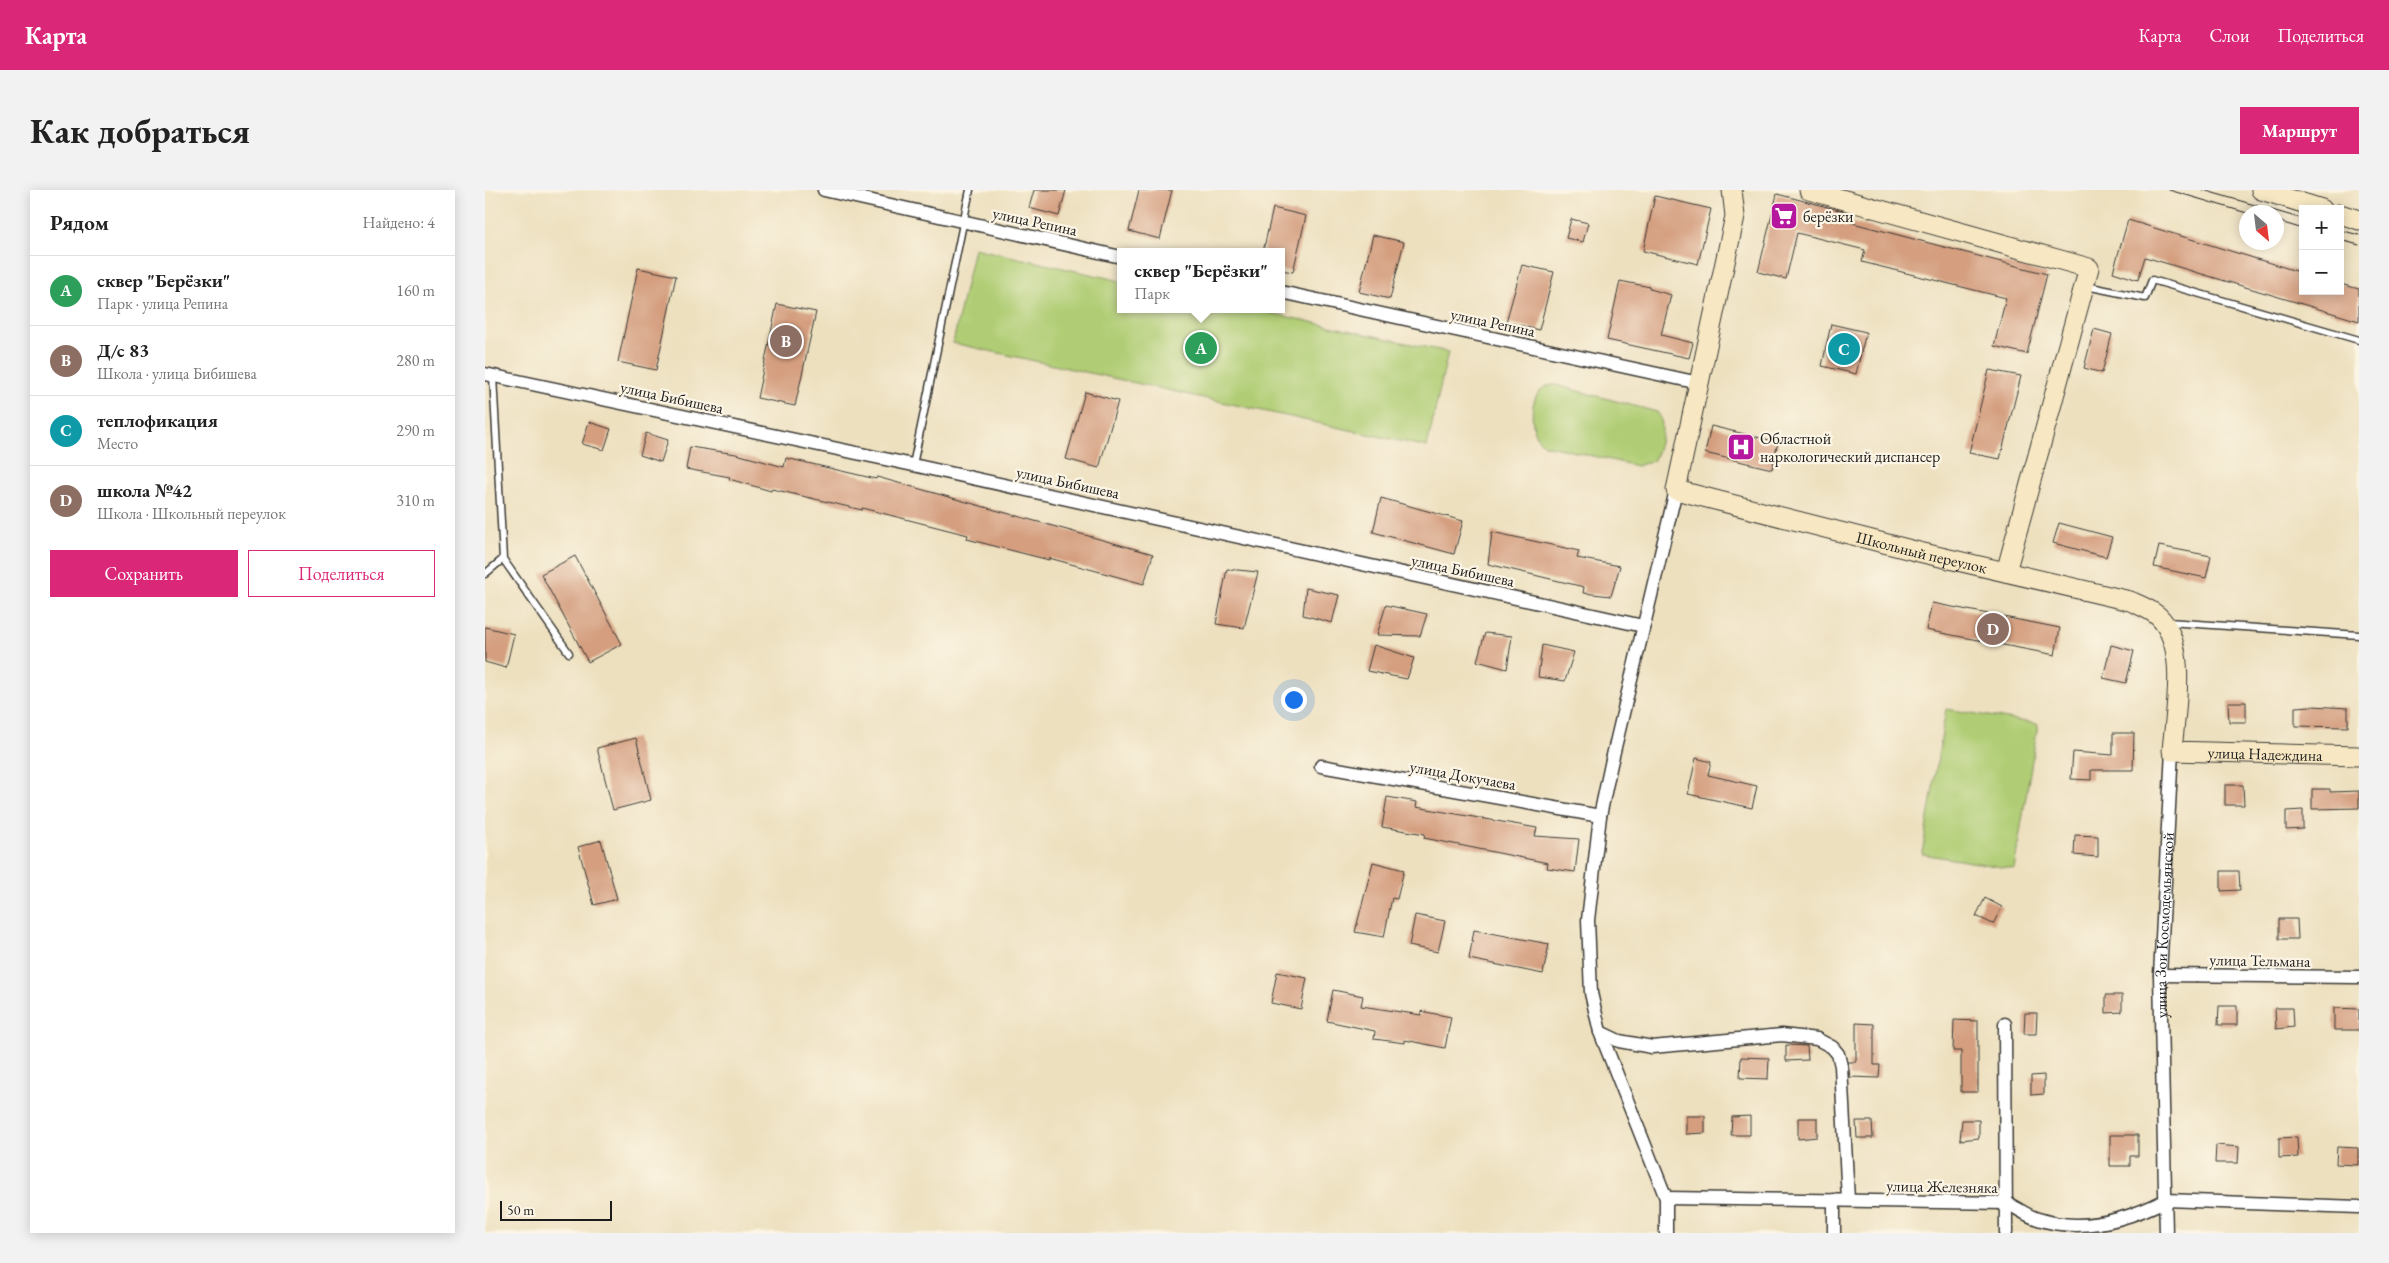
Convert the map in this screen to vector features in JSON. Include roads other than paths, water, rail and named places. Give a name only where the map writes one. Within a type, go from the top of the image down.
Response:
[{"type":"street","name":"улица Репина","points":[[824,190],[1117,256]]},
{"type":"street","points":[[1666,1233],[1666,1198],[1600,1032],[1591,993],[1588,920],[1600,816],[1676,490],[1735,216],[1733,190]]},
{"type":"street","points":[[1809,190],[2089,268],[2006,572]]},
{"type":"street","points":[[2261,190],[2309,205]]},
{"type":"street","points":[[2344,215],[2359,220]]},
{"type":"street","name":"улица Репина","points":[[1285,293],[1699,383]]},
{"type":"street","name":"улица Бибишева","points":[[489,375],[913,465],[1643,626]]},
{"type":"street","name":"Школьный переулок","points":[[1676,490],[2006,572],[2130,600],[2156,614],[2164,622]]},
{"type":"street","name":"улица Зои Космодемьянской","points":[[2164,622],[2173,640],[2177,659],[2160,975],[2167,1233]]},
{"type":"street","name":"улица Надеждина","points":[[2172,751],[2359,756]]},
{"type":"street","name":"улица Докучаева","points":[[1321,766],[1600,816]]},
{"type":"street","name":"улица Тельмана","points":[[2160,975],[2359,977]]},
{"type":"street","points":[[2005,1024],[2007,1203],[2005,1233]]},
{"type":"street","points":[[1600,1032],[1619,1041],[1653,1047],[1782,1035],[1817,1039],[1832,1047],[1838,1054],[1841,1066],[1848,1200]]},
{"type":"street","name":"улица Железняка","points":[[1666,1198],[2007,1203],[2037,1219],[2061,1225],[2089,1225],[2139,1214],[2166,1200],[2359,1207]]},
{"type":"street","points":[[1834,1200],[1834,1233]]},
{"type":"lane","points":[[913,465],[969,190]]},
{"type":"lane","points":[[2085,286],[2145,298],[2152,280],[2359,340]]},
{"type":"lane","points":[[489,375],[503,558],[569,653]]},
{"type":"lane","points":[[485,574],[503,558]]},
{"type":"lane","points":[[2164,622],[2359,635]]},
{"type":"tram line","points":[[2169,190],[2239,211]]},
{"type":"tram line","points":[[2203,190],[2299,218]]},
{"type":"tram line","points":[[2284,223],[2299,228]]},
{"type":"tram line","points":[[2344,231],[2359,235]]},
{"type":"tram line","points":[[2344,241],[2359,245]]},
{"type":"place","name":"берёзки","points":[[1784,216]]},
{"type":"place","name":"Д/с 83","points":[[786,341]]},
{"type":"place","name":"сквер \"Берёзки\"","points":[[1201,348]]},
{"type":"place","name":"теплофикация","points":[[1844,349]]},
{"type":"place","name":"Областной наркологический диспансер","points":[[1741,447]]},
{"type":"place","name":"школа №42","points":[[1993,629]]}]
